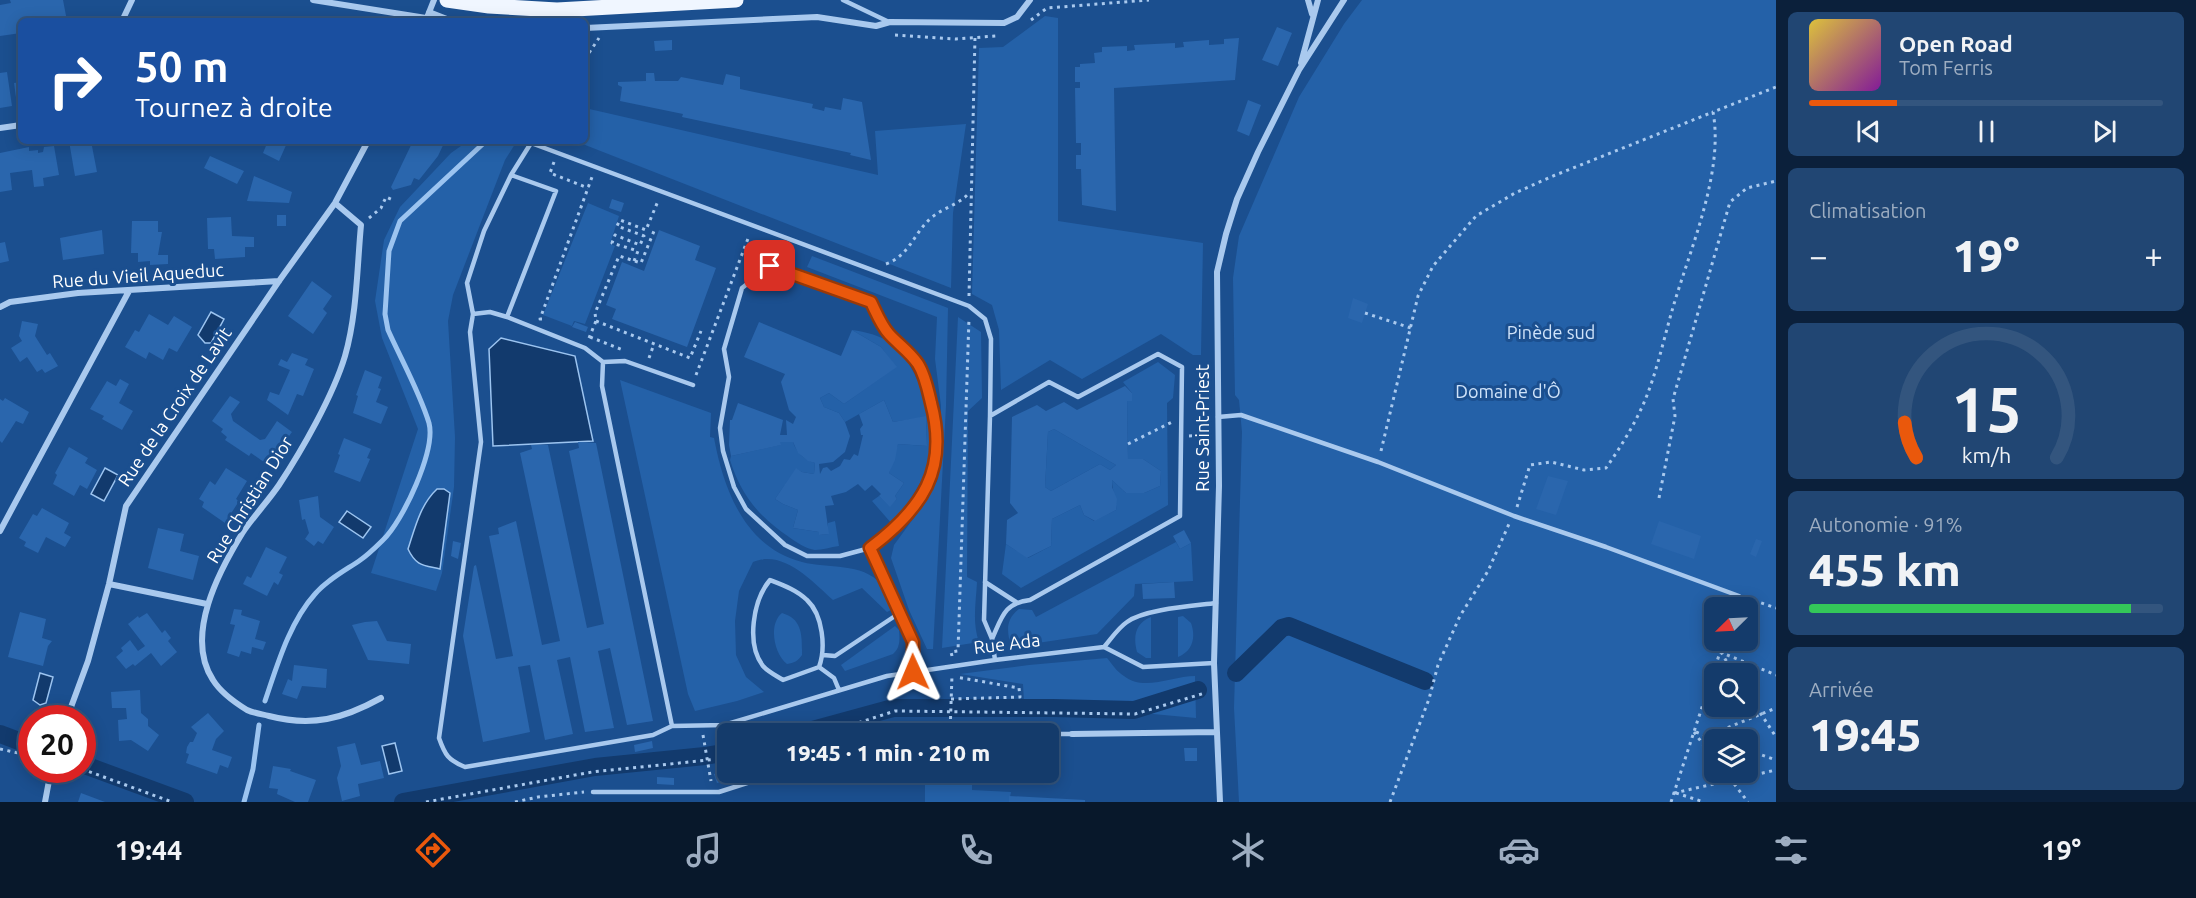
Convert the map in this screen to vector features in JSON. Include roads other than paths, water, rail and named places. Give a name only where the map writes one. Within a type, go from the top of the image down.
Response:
[{"type":"main road","points":[[447,0],[489,6],[556,10],[643,2],[736,0]]},
{"type":"street","points":[[123,18],[132,0]]},
{"type":"street","points":[[313,0],[427,17],[434,0]]},
{"type":"street","points":[[588,28],[817,17],[876,26],[890,22],[1004,23],[1017,17],[1030,0]]},
{"type":"street","name":"Rue Saint-Priest","points":[[1308,0],[1312,16]]},
{"type":"street","name":"Rue Saint-Priest","points":[[1299,70],[1318,0]]},
{"type":"street","name":"Rue Saint-Priest","points":[[1220,802],[1215,732],[1214,663],[1218,272],[1220,259],[1237,199],[1299,70],[1344,0]]},
{"type":"street","points":[[0,128],[18,125]]},
{"type":"street","name":"Rue de la Croix de Lavit","points":[[72,705],[88,661],[109,584],[126,506],[279,281],[335,203],[366,144]]},
{"type":"street","name":"Rue Christian Dior","points":[[335,203],[361,225],[354,306],[345,356],[321,412],[279,485],[244,531],[224,567],[207,604],[202,640],[205,663],[213,680],[228,697],[250,712],[305,723],[336,718],[357,711],[381,698]]},
{"type":"street","name":"Rue du Vieil Aqueduc","points":[[0,307],[10,302],[78,293],[279,281]]},
{"type":"street","points":[[0,531],[129,291]]},
{"type":"street","points":[[109,584],[207,604]]},
{"type":"street","points":[[1072,734],[1215,732]]},
{"type":"street","points":[[45,802],[49,783]]},
{"type":"lane","points":[[843,0],[890,22]]},
{"type":"lane","name":"Rue Ada","points":[[530,144],[511,175],[484,231],[467,283],[474,314],[470,332],[481,442],[439,738],[443,750],[451,761],[465,767],[653,735],[672,726],[724,725],[878,678],[995,660],[1104,647]]},
{"type":"lane","name":"Rue Ada","points":[[534,144],[969,306],[984,319],[992,339],[990,416]]},
{"type":"lane","points":[[507,317],[555,191],[511,175]]},
{"type":"lane","points":[[770,266],[871,302],[887,333],[918,364],[924,378],[937,433],[937,457],[926,487],[910,514],[893,531],[870,548],[840,556],[807,556],[785,545],[762,526],[746,509],[734,487],[723,451],[720,428],[729,377],[724,350],[742,288],[770,266]]},
{"type":"lane","points":[[474,314],[490,312],[507,317],[585,348],[603,362],[625,361],[693,385]]},
{"type":"lane","points":[[992,639],[1005,611],[1016,602],[1030,600],[1180,516],[1182,367],[1158,354],[1078,398],[1049,382],[990,416],[984,620],[992,639],[995,660]]},
{"type":"lane","points":[[603,362],[602,386],[672,726]]},
{"type":"lane","points":[[1218,417],[1241,415],[1378,462],[1514,516],[1739,596]]},
{"type":"lane","points":[[870,548],[913,642],[913,672]]},
{"type":"lane","points":[[770,580],[785,585],[808,601],[820,623],[823,655],[819,667],[783,680],[765,669],[757,657],[754,619],[756,603],[761,590],[770,580]]},
{"type":"lane","points":[[985,582],[1016,602]]},
{"type":"lane","points":[[1214,663],[1143,667],[1104,647],[1127,622],[1142,615],[1216,603]]},
{"type":"lane","points":[[823,655],[835,656],[901,612]]},
{"type":"lane","points":[[819,667],[834,678],[839,690]]},
{"type":"lane","points":[[1059,734],[1072,734]]},
{"type":"lane","points":[[593,792],[713,792],[746,783]]},
{"type":"waterway","points":[[265,701],[279,659],[306,605],[325,584],[372,551],[391,531],[400,518],[423,467],[428,450],[429,423],[416,388],[388,330],[385,314],[389,251],[400,221],[483,144]]},
{"type":"waterway","points":[[1236,673],[1282,628],[1289,626],[1425,681]]},
{"type":"waterway","points":[[838,723],[893,708],[1134,710],[1198,690]]},
{"type":"waterway","points":[[244,802],[253,769],[259,725]]},
{"type":"waterway","points":[[0,734],[18,741]]},
{"type":"waterway","points":[[403,802],[595,767],[717,754]]},
{"type":"waterway","points":[[96,769],[185,802]]},
{"type":"park label","name":"Pinède sud","points":[[1551,333]]},
{"type":"park label","name":"Domaine d'Ô","points":[[1508,392]]}]
